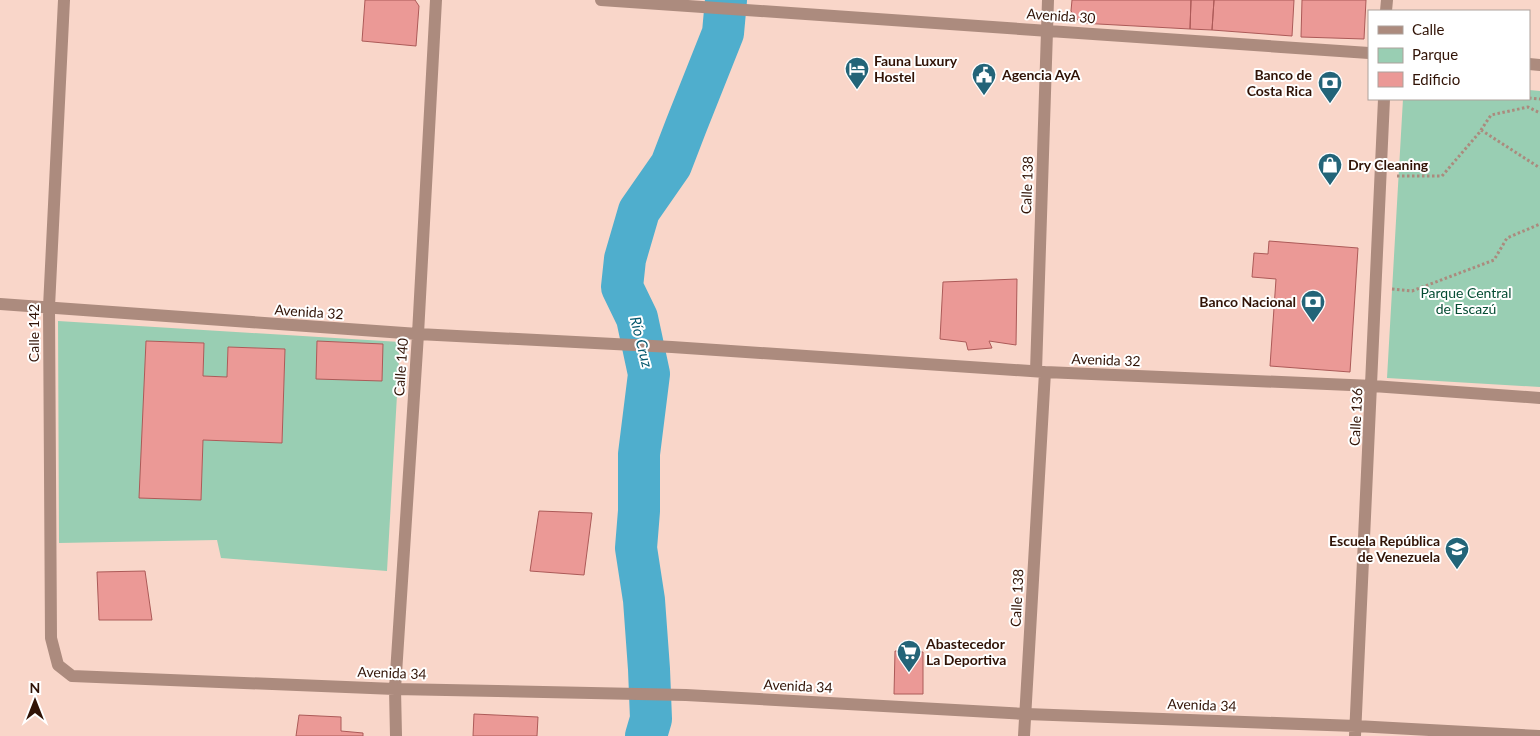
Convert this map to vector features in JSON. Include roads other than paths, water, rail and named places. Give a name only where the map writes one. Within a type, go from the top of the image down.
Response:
[{"type":"street","name":"Calle 142","points":[[58,665],[51,638],[49,307],[64,0]]},
{"type":"street","name":"Calle 140","points":[[396,736],[395,689],[418,334],[436,0]]},
{"type":"street","name":"Avenida 30","points":[[601,0],[1368,53]]},
{"type":"street","name":"Calle 138","points":[[1024,736],[1040,372],[1048,0]]},
{"type":"street","name":"Calle 136","points":[[1355,731],[1373,386],[1384,100]]},
{"type":"street","name":"Avenida 32","points":[[0,304],[418,334],[672,347],[1040,372],[1373,386],[1540,398]]},
{"type":"street","name":"Avenida 34","points":[[58,665],[67,673],[79,678],[395,689],[686,695],[1355,731],[1539,736]]},
{"type":"waterway","name":"Río Cruz","points":[[646,736],[651,719],[649,669],[644,600],[636,548],[639,511],[639,454],[649,374],[637,318],[622,287],[625,259],[639,211],[671,165],[723,33],[726,0]]},
{"type":"place","name":"Fauna Luxury Hostel","points":[[857,90]]},
{"type":"place","name":"Agencia AyA","points":[[984,96]]},
{"type":"place","name":"Banco de Costa Rica","points":[[1330,104]]},
{"type":"place","name":"Dry Cleaning","points":[[1330,186]]},
{"type":"place","name":"Banco Nacional","points":[[1313,323]]},
{"type":"place","name":"Escuela República de Venezuela","points":[[1457,570]]},
{"type":"place","name":"Abastecedor La Deportiva","points":[[909,673]]},
{"type":"park label","name":"Parque Central de Escazú","points":[[1466,302]]}]
